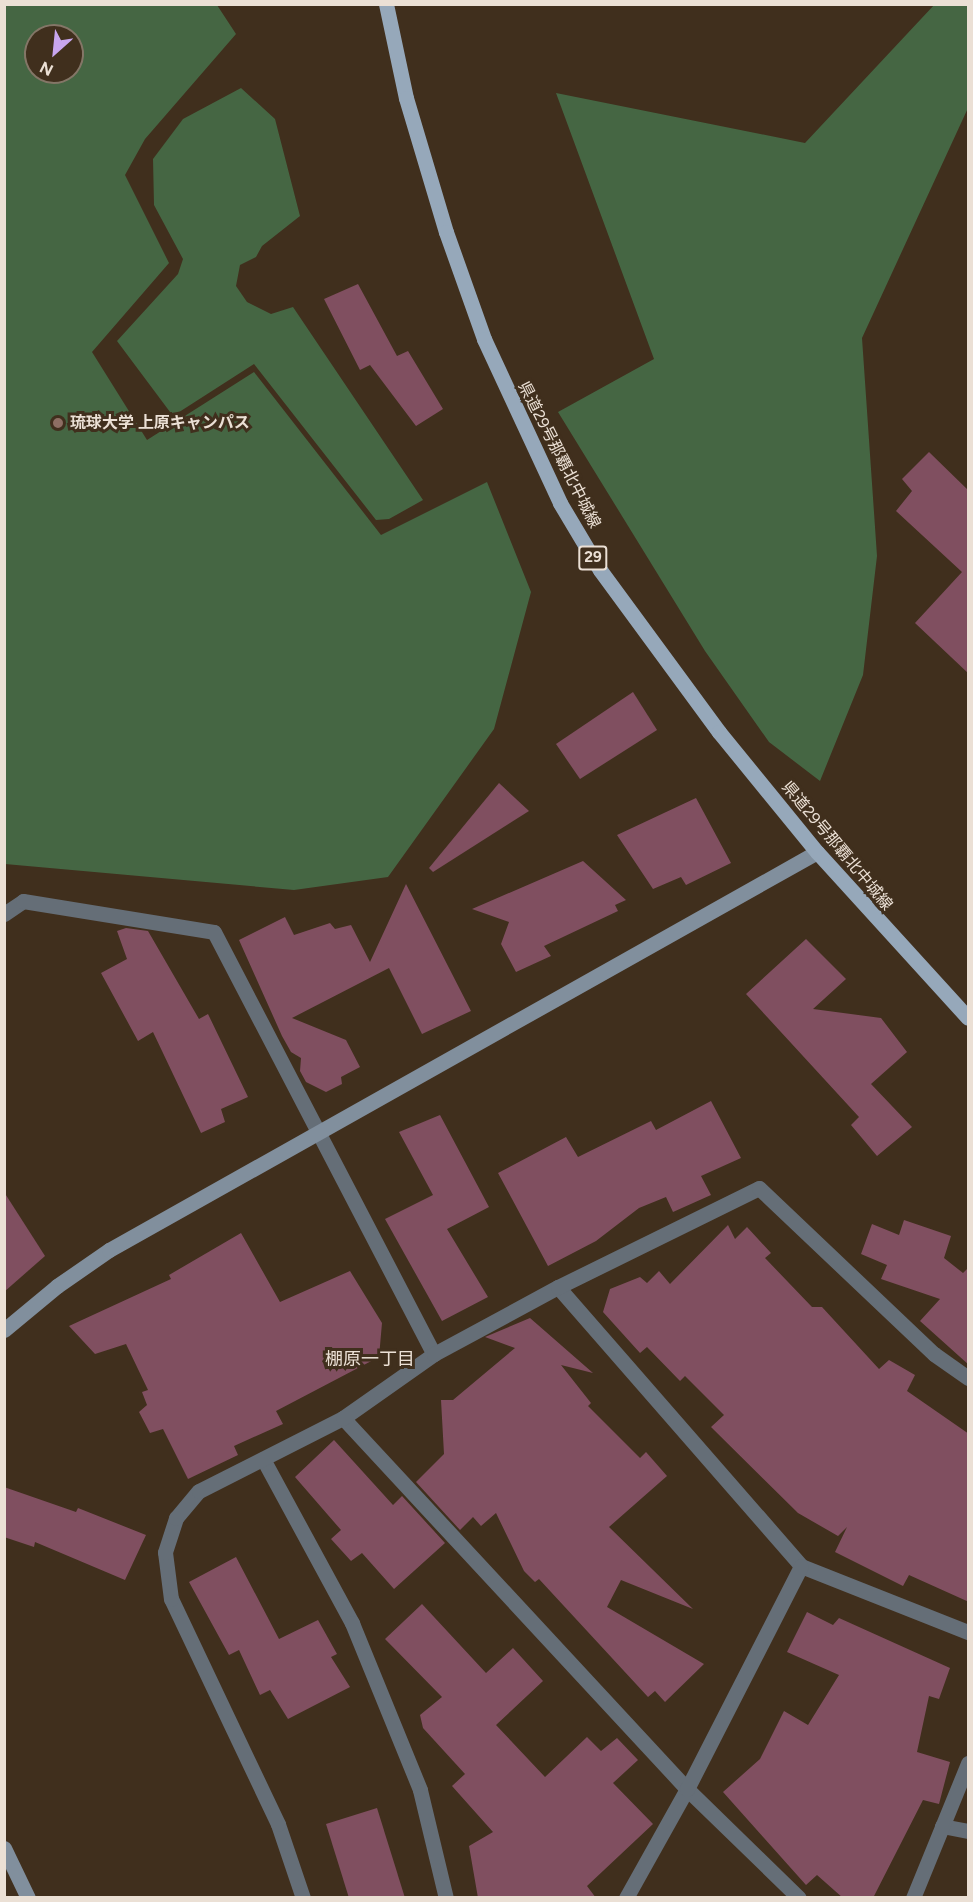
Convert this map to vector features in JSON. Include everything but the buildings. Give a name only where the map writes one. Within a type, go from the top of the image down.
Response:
[{"type":"main road","name":"県道29号那覇北中城線","points":[[386,4],[406,98],[446,232],[484,339],[560,503],[600,570],[665,660],[816,852],[969,1018]]},
{"type":"street","points":[[4,1330],[57,1286],[109,1250],[816,852]]},
{"type":"street","points":[[4,914],[23,901],[214,932],[434,1354]]},
{"type":"street","points":[[303,1898],[278,1824],[171,1599],[165,1552],[176,1518],[199,1491],[344,1418],[434,1354],[558,1287],[759,1188],[934,1354],[969,1378]]},
{"type":"street","points":[[558,1287],[801,1566],[969,1632]]},
{"type":"street","points":[[344,1418],[687,1789],[798,1898]]},
{"type":"street","points":[[263,1459],[352,1623],[420,1790],[446,1898]]},
{"type":"street","points":[[626,1898],[687,1789],[801,1566]]},
{"type":"street","points":[[913,1898],[969,1763]]},
{"type":"street","points":[[942,1826],[969,1831]]},
{"type":"street","points":[[4,1848],[28,1898]]},
{"type":"green space","points":[[935,4],[968,5],[968,108],[862,338],[877,556],[863,675],[820,781],[769,742],[705,651],[558,412],[654,359],[556,93],[805,143]]},
{"type":"green space","name":"琉球大学 上原キャンパス","points":[[4,5],[217,5],[236,34],[145,139],[125,175],[169,263],[92,352],[147,440],[254,372],[381,535],[487,482],[531,592],[494,729],[388,877],[294,890],[5,864]]},
{"type":"green space","points":[[241,88],[275,119],[300,216],[262,246],[256,257],[240,265],[236,286],[247,302],[271,314],[293,307],[423,500],[389,519],[376,520],[254,364],[173,416],[117,341],[178,274],[183,259],[154,205],[153,159],[183,119]]},
{"type":"place","name":"琉球大学 上原キャンパス","points":[[58,423]]},
{"type":"district","name":"棚原一丁目","points":[[370,1359]]}]
